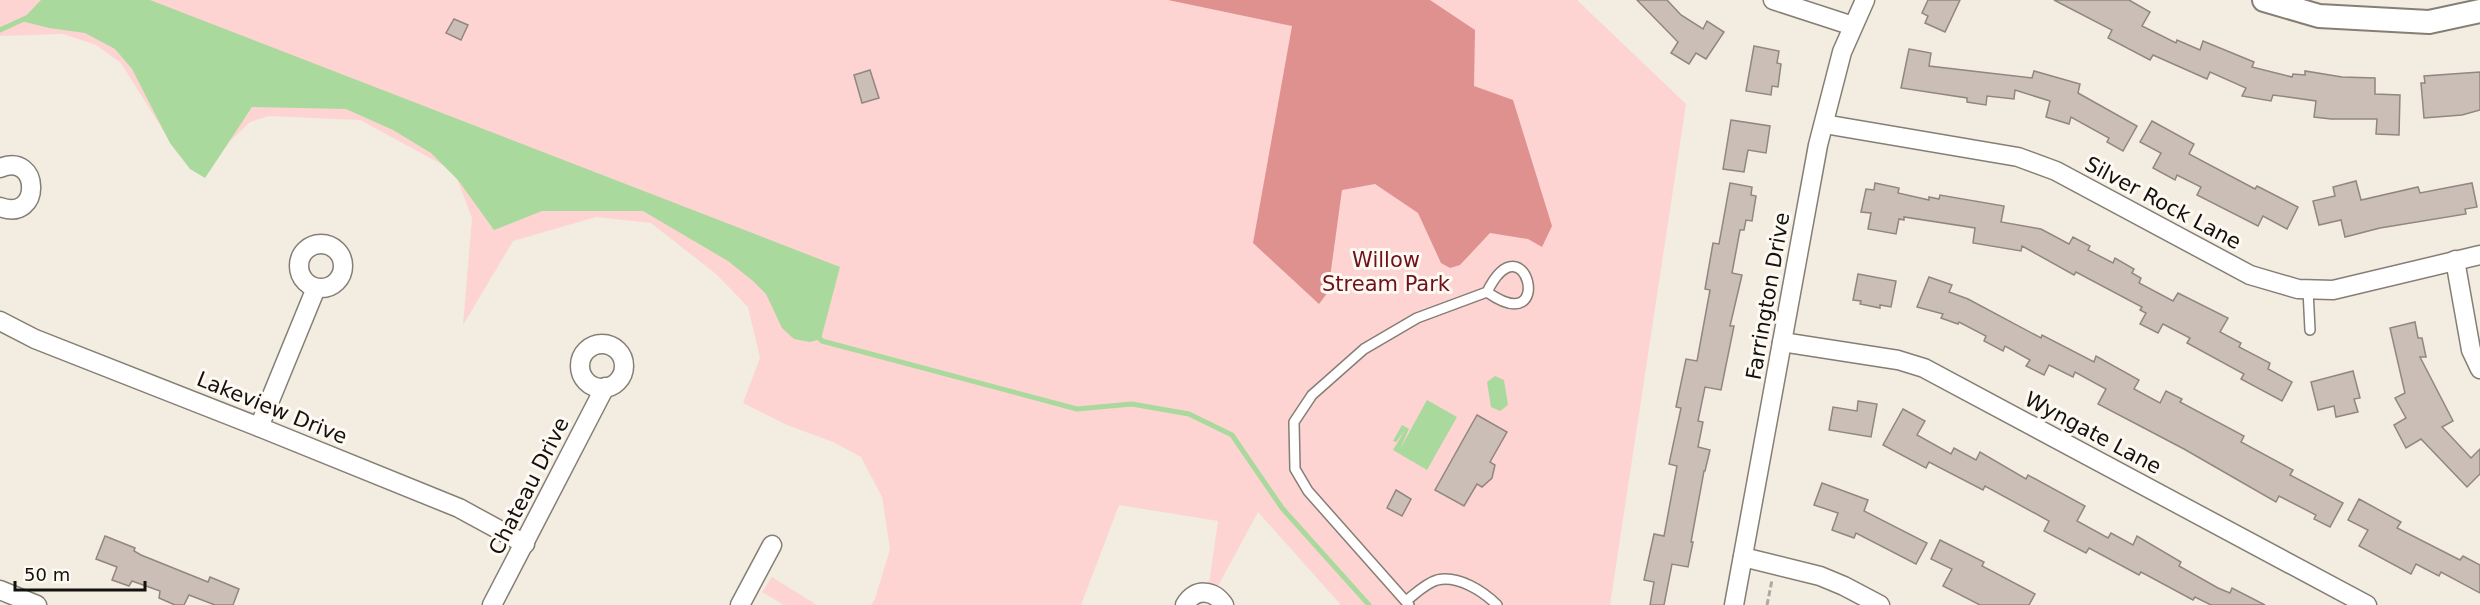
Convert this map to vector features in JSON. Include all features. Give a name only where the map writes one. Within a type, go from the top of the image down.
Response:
[{"type":"street","points":[[1773,0],[1853,26]]},
{"type":"street","name":"Farrington Drive","points":[[1734,605],[1824,124],[1842,52],[1865,0]]},
{"type":"street","points":[[2264,0],[2319,16],[2429,22],[2480,11]]},
{"type":"street","name":"Silver Rock Lane","points":[[1824,124],[2018,158],[2056,171],[2250,275],[2282,286],[2308,290],[2333,290],[2480,255]]},
{"type":"street","points":[[0,168],[11,165],[24,170],[32,189],[26,203],[20,207],[13,209],[0,207]]},
{"type":"street","points":[[2455,260],[2471,350],[2480,369]]},
{"type":"street","points":[[259,426],[316,288]]},
{"type":"street","name":"Lakeview Drive","points":[[0,321],[35,339],[259,426],[459,508],[525,544]]},
{"type":"street","name":"Wyngate Lane","points":[[1782,342],[1898,360],[1924,368],[2367,605]]},
{"type":"street","name":"Chateau Drive","points":[[492,605],[605,387]]},
{"type":"street","points":[[740,605],[772,545]]},
{"type":"street","points":[[1743,557],[1828,579],[1880,605]]},
{"type":"street","points":[[0,590],[37,605]]},
{"type":"street","points":[[1185,605],[1192,596],[1205,592],[1218,597],[1224,605]]},
{"type":"lane","points":[[1486,292],[1506,304],[1514,304],[1528,294],[1529,281],[1522,270],[1509,267],[1497,273],[1486,292],[1417,318],[1358,353],[1312,395],[1294,422],[1295,469],[1308,491],[1407,603],[1437,580],[1452,580],[1472,586],[1497,605]]},
{"type":"lane","points":[[2308,290],[2310,330]]},
{"type":"path","points":[[1767,605],[1774,565]]},
{"type":"green space","name":"Willow Stream Park","points":[[0,0],[1577,0],[1686,104],[1610,605],[1341,605],[1258,512],[1218,586],[1209,584],[1218,521],[1119,505],[1081,605],[871,605],[875,599],[890,549],[882,497],[861,457],[833,442],[787,425],[743,403],[760,358],[748,307],[716,274],[651,223],[596,217],[513,241],[463,325],[472,218],[454,171],[360,120],[269,116],[250,122],[230,141],[209,172],[178,154],[121,63],[96,45],[63,34],[0,36]]},
{"type":"green space","points":[[772,577],[817,605],[784,605],[762,592]]},
{"type":"shaded area","points":[[41,0],[150,0],[840,267],[821,339],[810,342],[794,339],[782,328],[766,294],[753,281],[728,261],[643,211],[542,211],[494,230],[458,180],[431,153],[393,130],[346,109],[252,107],[205,178],[190,169],[170,143],[132,69],[115,49],[85,33],[21,21]]},
{"type":"shaded area","points":[[1168,0],[1430,0],[1475,30],[1474,86],[1513,100],[1552,226],[1542,247],[1528,239],[1490,233],[1460,265],[1450,268],[1441,263],[1418,213],[1375,184],[1342,190],[1328,292],[1319,304],[1253,243],[1292,26]]},
{"type":"shaded area","points":[[1495,376],[1504,380],[1508,405],[1500,411],[1491,407],[1487,382]]},
{"type":"shaded area","points":[[1427,400],[1457,417],[1427,470],[1393,450],[1405,430],[1396,442],[1393,441],[1402,425],[1409,429],[1400,449]]},
{"type":"building","points":[[1637,0],[1667,0],[1681,15],[1703,29],[1707,21],[1724,32],[1706,59],[1696,53],[1689,64],[1671,53],[1678,42]]},
{"type":"building","points":[[1928,0],[1960,0],[1945,32],[1925,23],[1928,16],[1922,13]]},
{"type":"building","points":[[2054,0],[2129,0],[2150,12],[2142,26],[2176,43],[2177,40],[2200,50],[2203,41],[2254,62],[2252,67],[2292,77],[2293,74],[2305,75],[2305,71],[2342,77],[2375,78],[2375,94],[2400,95],[2399,135],[2376,134],[2377,119],[2314,117],[2316,101],[2273,95],[2271,101],[2242,96],[2246,88],[2210,72],[2207,79],[2153,55],[2150,60],[2108,38],[2112,30]]},
{"type":"building","points":[[454,19],[468,25],[461,40],[446,33]]},
{"type":"building","points":[[1754,46],[1779,51],[1777,63],[1781,64],[1778,87],[1772,86],[1771,95],[1746,91]]},
{"type":"building","points":[[1909,49],[1931,53],[1929,66],[2032,78],[2034,71],[2080,84],[2078,93],[2137,126],[2123,151],[2107,142],[2109,138],[2071,117],[2069,124],[2046,117],[2050,101],[2015,90],[2014,99],[1987,96],[1986,105],[1967,102],[1967,98],[1901,88]]},
{"type":"building","points":[[870,70],[879,98],[862,103],[854,75]]},
{"type":"building","points":[[2480,72],[2480,110],[2462,115],[2424,118],[2421,83],[2425,83],[2424,76]]},
{"type":"building","points":[[1731,120],[1770,126],[1766,153],[1748,150],[1744,172],[1723,169]]},
{"type":"building","points":[[2152,121],[2194,144],[2189,154],[2255,189],[2257,186],[2298,207],[2287,229],[2263,216],[2258,226],[2197,195],[2201,187],[2177,175],[2175,180],[2153,168],[2161,153],[2140,142]]},
{"type":"building","points":[[2356,181],[2361,200],[2418,187],[2420,193],[2472,183],[2477,207],[2465,209],[2466,214],[2380,228],[2345,237],[2341,220],[2319,225],[2313,201],[2335,196],[2333,187]]},
{"type":"building","points":[[1730,183],[1752,187],[1751,195],[1756,196],[1752,221],[1746,220],[1744,230],[1740,230],[1732,273],[1742,275],[1730,326],[1734,326],[1721,390],[1705,387],[1698,421],[1703,422],[1698,447],[1710,450],[1704,471],[1688,567],[1672,564],[1664,605],[1650,605],[1654,582],[1644,580],[1654,534],[1664,536],[1677,466],[1669,464],[1681,408],[1676,407],[1686,359],[1697,361],[1710,290],[1705,289],[1713,243],[1719,244]]},
{"type":"building","points":[[1875,183],[1899,188],[1898,193],[1929,200],[1929,197],[1939,199],[1940,195],[2004,206],[2001,222],[2041,229],[2069,244],[2073,237],[2090,246],[2088,250],[2113,263],[2115,258],[2134,269],[2132,273],[2141,278],[2139,283],[2173,301],[2178,293],[2228,318],[2220,332],[2241,343],[2239,347],[2270,363],[2268,369],[2292,382],[2282,401],[2241,379],[2244,374],[2187,343],[2190,338],[2163,324],[2158,333],[2140,324],[2146,313],[2140,310],[2142,307],[2076,272],[2074,275],[2022,246],[2021,251],[1973,243],[1975,228],[1904,217],[1904,220],[1899,219],[1896,234],[1868,229],[1871,213],[1861,212],[1866,189],[1874,190]]},
{"type":"building","points":[[1858,274],[1896,281],[1891,307],[1880,305],[1880,308],[1860,304],[1861,301],[1853,300]]},
{"type":"building","points":[[1929,277],[1952,285],[1949,292],[1968,299],[2041,338],[2042,335],[2094,362],[2096,356],[2139,380],[2134,389],[2160,403],[2166,391],[2182,399],[2180,402],[2244,436],[2241,442],[2293,470],[2290,475],[2343,503],[2330,527],[2314,519],[2316,515],[2279,496],[2276,502],[2184,449],[2098,404],[2106,389],[2075,372],[2073,377],[2049,365],[2044,375],[2026,366],[2030,360],[2005,346],[2003,351],[1984,341],[1986,336],[1959,322],[1958,324],[1941,318],[1943,314],[1917,307]]},
{"type":"building","points":[[2415,322],[2418,338],[2422,338],[2426,357],[2420,357],[2453,421],[2442,427],[2471,458],[2480,449],[2480,474],[2467,487],[2421,439],[2406,448],[2394,425],[2406,418],[2395,398],[2405,393],[2390,328]]},
{"type":"building","points":[[2353,371],[2360,398],[2354,399],[2358,412],[2336,417],[2334,406],[2318,410],[2311,382]]},
{"type":"building","points":[[1858,401],[1877,404],[1871,437],[1829,430],[1833,407],[1857,411]]},
{"type":"building","points":[[1903,409],[1925,421],[1917,435],[1951,454],[1954,448],[1976,460],[1980,452],[2026,479],[2028,475],[2085,506],[2077,521],[2108,538],[2111,533],[2133,545],[2137,536],[2181,562],[2179,566],[2218,588],[2230,593],[2232,588],[2265,605],[2211,605],[2195,597],[2193,600],[2141,572],[2139,575],[2089,548],[2086,553],[2044,531],[2049,521],[1985,486],[1983,490],[1929,462],[1926,468],[1883,445]]},
{"type":"building","points":[[1477,415],[1507,432],[1490,462],[1495,465],[1492,478],[1482,487],[1477,484],[1464,506],[1435,490]]},
{"type":"building","points":[[1822,483],[1868,500],[1864,511],[1927,543],[1916,564],[1856,533],[1854,538],[1832,530],[1838,513],[1814,505]]},
{"type":"building","points":[[1396,490],[1411,499],[1402,516],[1387,508]]},
{"type":"building","points":[[2359,499],[2401,522],[2397,528],[2460,560],[2463,556],[2480,565],[2480,593],[2441,572],[2439,576],[2416,564],[2411,574],[2359,546],[2368,530],[2348,520]]},
{"type":"building","points":[[105,536],[135,548],[134,551],[141,555],[208,582],[210,577],[239,589],[233,605],[215,605],[189,595],[184,605],[175,605],[159,598],[160,591],[132,581],[129,586],[112,580],[117,567],[96,559]]},
{"type":"building","points":[[1940,540],[1984,562],[1982,566],[2035,594],[2029,605],[1980,605],[1943,586],[1952,569],[1931,559]]},
{"type":"waterway","points":[[0,30],[26,18]]},
{"type":"waterway","points":[[816,334],[822,341],[1077,409],[1132,404],[1189,414],[1232,435],[1282,508],[1369,605]]}]
